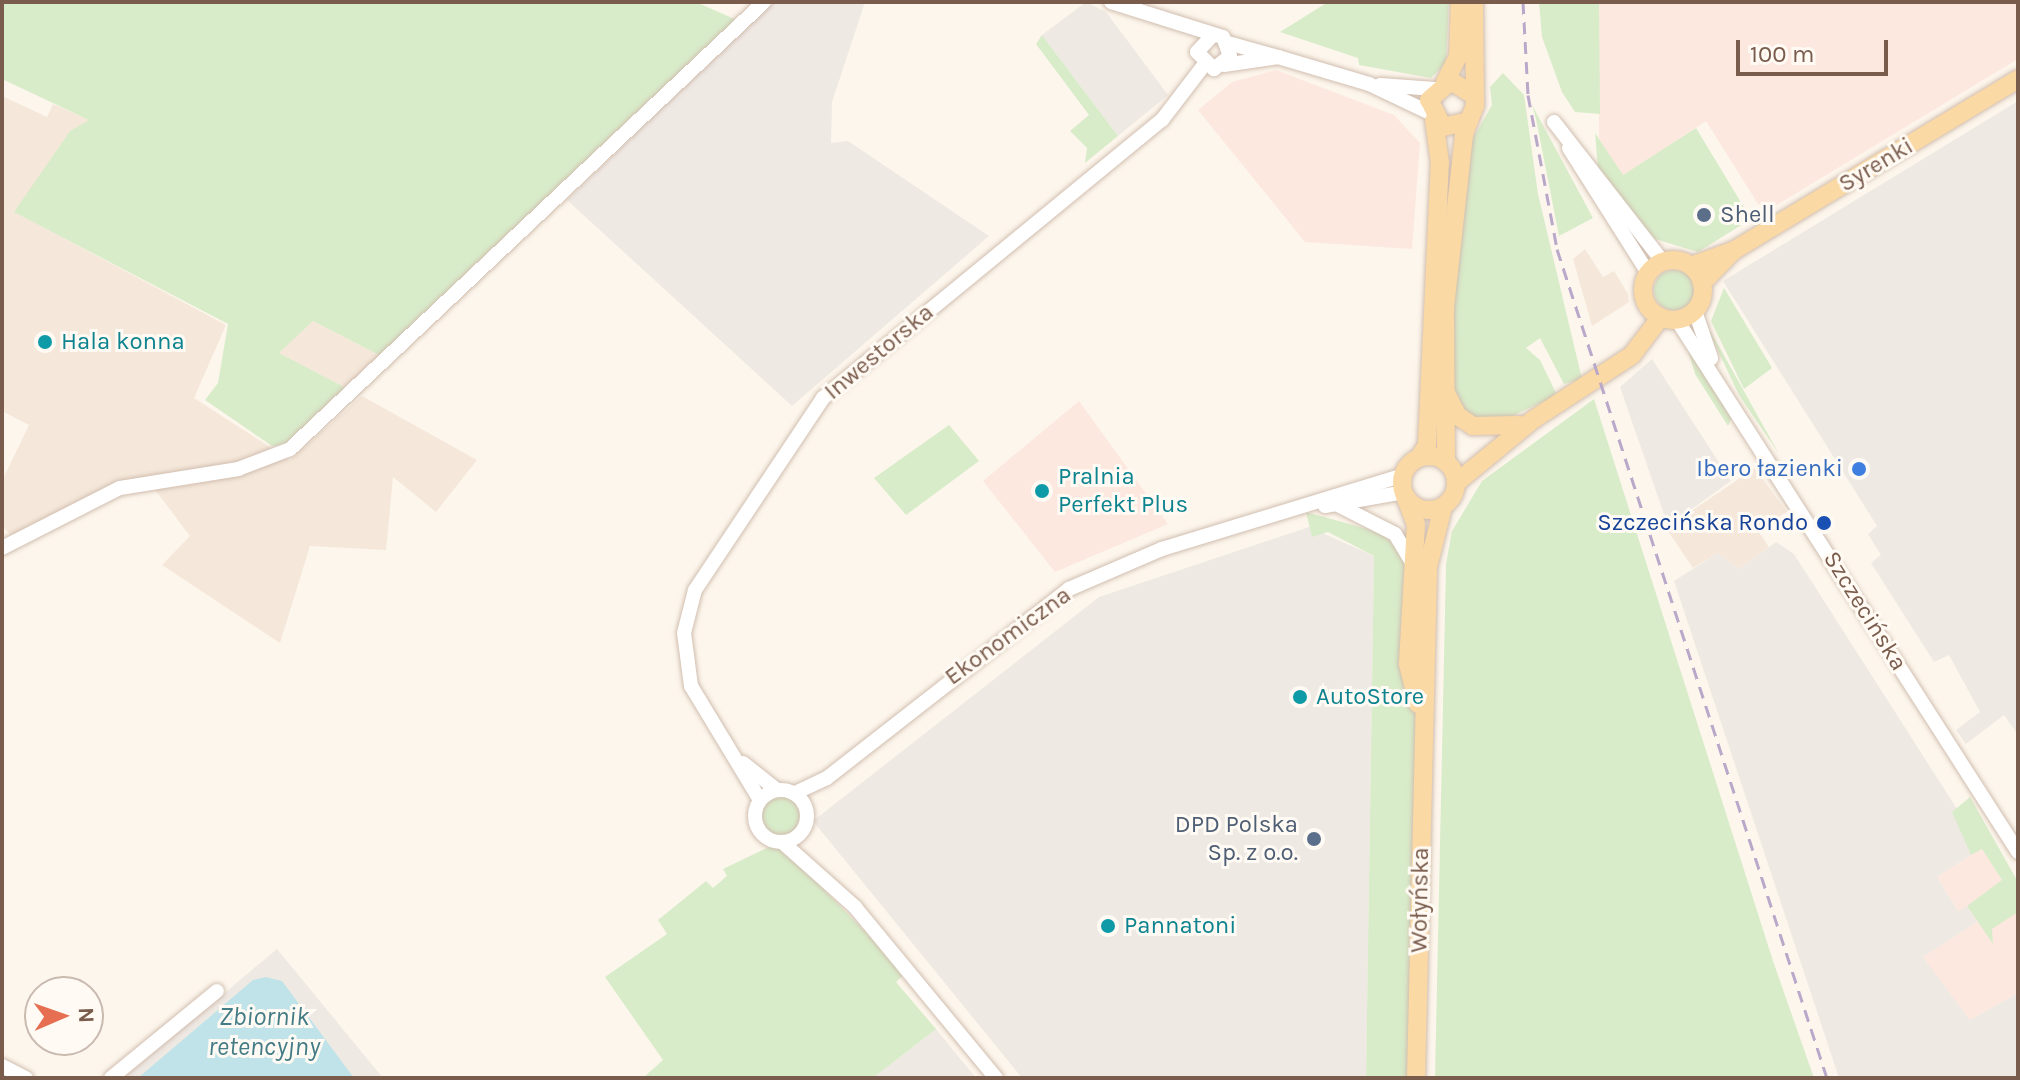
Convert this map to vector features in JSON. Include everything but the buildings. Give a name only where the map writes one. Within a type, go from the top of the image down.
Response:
[{"type":"main road","points":[[1460,2],[1458,56],[1440,86],[1432,116],[1440,155],[1427,445],[1404,488],[1419,508],[1443,507],[1456,483],[1527,422]]},
{"type":"main road","points":[[1456,483],[1448,463],[1443,385],[1446,286],[1473,95],[1474,2]]},
{"type":"main road","name":"Syrenki","points":[[1691,266],[1733,251],[2018,79]]},
{"type":"main road","points":[[1440,86],[1473,95]]},
{"type":"main road","points":[[1432,116],[1454,128],[1469,121]]},
{"type":"main road","name":"Syrenki","points":[[1702,283],[1733,251]]},
{"type":"main road","points":[[1419,458],[1448,463],[1527,422],[1614,365],[1661,315],[1695,311],[1702,283],[1691,266],[1656,267],[1661,315]]},
{"type":"main road","points":[[1443,385],[1458,416],[1473,426],[1527,422]]},
{"type":"main road","name":"Wołyńska","points":[[1404,488],[1416,524],[1408,664],[1424,722]]},
{"type":"main road","name":"Wołyńska","points":[[1416,1078],[1428,567],[1443,507]]},
{"type":"street","points":[[2,548],[120,488],[238,469],[290,449],[764,2]]},
{"type":"street","points":[[1111,2],[1213,35],[1228,43],[1369,84],[1432,116]]},
{"type":"street","points":[[1168,21],[1200,60],[1224,65],[1278,57]]},
{"type":"street","name":"Inwestorska","points":[[760,800],[697,705],[687,664],[687,611],[808,418],[846,376],[1162,120],[1200,60],[1200,42],[1213,35]]},
{"type":"street","points":[[1224,65],[1228,43]]},
{"type":"street","points":[[1369,84],[1440,86]]},
{"type":"street","points":[[1556,125],[1656,267]]},
{"type":"street","name":"Szczecińska","points":[[1695,311],[1715,370]]},
{"type":"street","name":"Szczecińska","points":[[1661,315],[1715,370],[2018,852]]},
{"type":"street","name":"Ekonomiczna","points":[[1305,507],[1338,505],[1404,488]]},
{"type":"street","name":"Ekonomiczna","points":[[795,793],[827,778],[1069,589],[1162,549],[1305,507],[1404,488]]},
{"type":"street","points":[[1338,505],[1395,534],[1412,562]]},
{"type":"street","name":"Inwestorska","points":[[733,755],[777,790]]},
{"type":"street","name":"Ekonomiczna","points":[[806,808],[827,778]]},
{"type":"street","points":[[815,866],[800,834],[806,808],[795,793],[777,790],[760,800],[759,830],[815,866],[996,1078]]},
{"type":"street","points":[[782,842],[800,834]]},
{"type":"street","points":[[111,1078],[217,991]]},
{"type":"street","points":[[2,1066],[26,1078]]},
{"type":"shaded area","points":[[772,2],[865,2],[832,102],[831,143],[848,141],[989,236],[792,406],[567,200]]},
{"type":"shaded area","points":[[1086,2],[1106,12],[1168,95],[1118,136],[1042,35]]},
{"type":"shaded area","points":[[1599,2],[2018,2],[2018,59],[1775,206],[1758,204],[1706,121],[1623,176],[1599,140]]},
{"type":"shaded area","points":[[1276,70],[1394,115],[1420,143],[1412,249],[1305,242],[1198,110],[1232,82]]},
{"type":"shaded area","points":[[2,96],[47,117],[53,104],[90,120],[15,212],[226,325],[194,398],[290,460],[362,396],[477,460],[436,512],[393,477],[386,550],[310,546],[280,643],[162,565],[190,536],[153,487],[98,500],[20,544],[2,526],[2,481],[29,425],[2,411]]},
{"type":"shaded area","points":[[2018,101],[2018,735],[2004,715],[1966,744],[1956,730],[1980,712],[1949,655],[1934,662],[1871,563],[1881,555],[1868,534],[1877,526],[1723,281]]},
{"type":"shaded area","points":[[1585,249],[1603,277],[1614,271],[1628,294],[1629,302],[1592,326],[1573,259]]},
{"type":"shaded area","points":[[313,321],[381,356],[346,388],[278,353]]},
{"type":"shaded area","points":[[1652,359],[1731,481],[1668,526],[1620,387]]},
{"type":"shaded area","points":[[1079,401],[1168,524],[1055,572],[983,481]]},
{"type":"shaded area","points":[[1755,468],[1787,512],[1757,529],[1769,547],[1739,569],[1718,553],[1693,568],[1666,528]]},
{"type":"shaded area","points":[[1309,527],[1374,556],[1366,1078],[1022,1078],[813,821],[1099,597]]},
{"type":"shaded area","points":[[1776,542],[1794,554],[1982,848],[1937,877],[1958,911],[1967,906],[1977,922],[1923,957],[1970,1020],[2018,993],[2018,1078],[1839,1078],[1674,581],[1718,553],[1739,569]]},
{"type":"shaded area","points":[[1982,848],[2018,906],[2018,993],[1970,1020],[1922,957],[1977,922],[1958,911],[1937,877]]},
{"type":"shaded area","name":"Zbiornik retencyjny","points":[[277,949],[383,1078],[123,1078]]},
{"type":"shaded area","points":[[936,1029],[976,1078],[873,1078]]},
{"type":"green space","points":[[2,2],[696,2],[739,21],[381,356],[313,321],[279,353],[346,388],[285,445],[272,446],[205,400],[218,383],[228,324],[14,212],[70,131],[89,120],[2,79]]},
{"type":"green space","points":[[1328,2],[1449,2],[1446,63],[1431,78],[1359,65],[1358,58],[1280,32]]},
{"type":"green space","points":[[1539,2],[1599,2],[1600,114],[1575,112],[1562,92],[1542,37]]},
{"type":"green space","points":[[1042,35],[1118,136],[1085,163],[1087,148],[1070,131],[1089,115],[1036,44]]},
{"type":"green space","points":[[1503,73],[1524,95],[1538,194],[1582,379],[1564,384],[1540,338],[1526,348],[1540,360],[1557,395],[1502,421],[1475,422],[1454,401],[1451,299],[1472,140],[1492,105],[1490,87]]},
{"type":"green space","points":[[1532,105],[1593,218],[1559,236],[1536,119]]},
{"type":"green space","points":[[1696,128],[1751,219],[1698,252],[1652,238],[1598,168],[1595,133],[1623,175]]},
{"type":"green space","points":[[1674,270],[1688,276],[1694,290],[1688,304],[1674,310],[1660,304],[1654,290],[1660,276]]},
{"type":"green space","points":[[1724,288],[1772,368],[1744,389],[1711,321]]},
{"type":"green space","points":[[1711,332],[1779,454],[1739,395]]},
{"type":"green space","points":[[1687,347],[1732,417],[1728,426],[1695,374]]},
{"type":"green space","points":[[1594,399],[1773,961],[1814,1078],[1435,1078],[1446,564],[1452,531],[1482,481]]},
{"type":"green space","points":[[949,425],[979,461],[906,515],[874,478]]},
{"type":"green space","points":[[1306,512],[1382,533],[1406,558],[1418,717],[1409,1078],[1366,1078],[1374,556],[1328,532],[1312,537]]},
{"type":"green space","points":[[782,796],[796,802],[802,816],[796,830],[782,836],[768,830],[762,816],[768,802]]},
{"type":"green space","points":[[1970,797],[2018,882],[2018,912],[1992,929],[1993,944],[1967,906],[2002,880],[1982,849],[1971,855],[1952,812]]},
{"type":"green space","points":[[771,846],[786,851],[906,973],[896,982],[936,1029],[873,1078],[643,1078],[663,1060],[605,977],[667,934],[658,920],[706,881],[713,888],[727,876],[723,869]]},
{"type":"water","name":"Zbiornik retencyjny","points":[[266,977],[282,981],[354,1078],[138,1078],[253,980]]},
{"type":"railway","points":[[1523,2],[1528,95],[1557,249],[1827,1078]]},
{"type":"place","name":"Shell","points":[[1704,215]]},
{"type":"place","name":"Hala konna","points":[[45,342]]},
{"type":"place","name":"Ibero łazienki","points":[[1859,469]]},
{"type":"place","name":"Pralnia Perfekt Plus","points":[[1042,491]]},
{"type":"place","name":"Szczecińska Rondo","points":[[1824,523]]},
{"type":"place","name":"AutoStore","points":[[1300,697]]},
{"type":"place","name":"DPD Polska Sp. z o.o.","points":[[1314,839]]},
{"type":"place","name":"Pannatoni","points":[[1108,926]]}]
